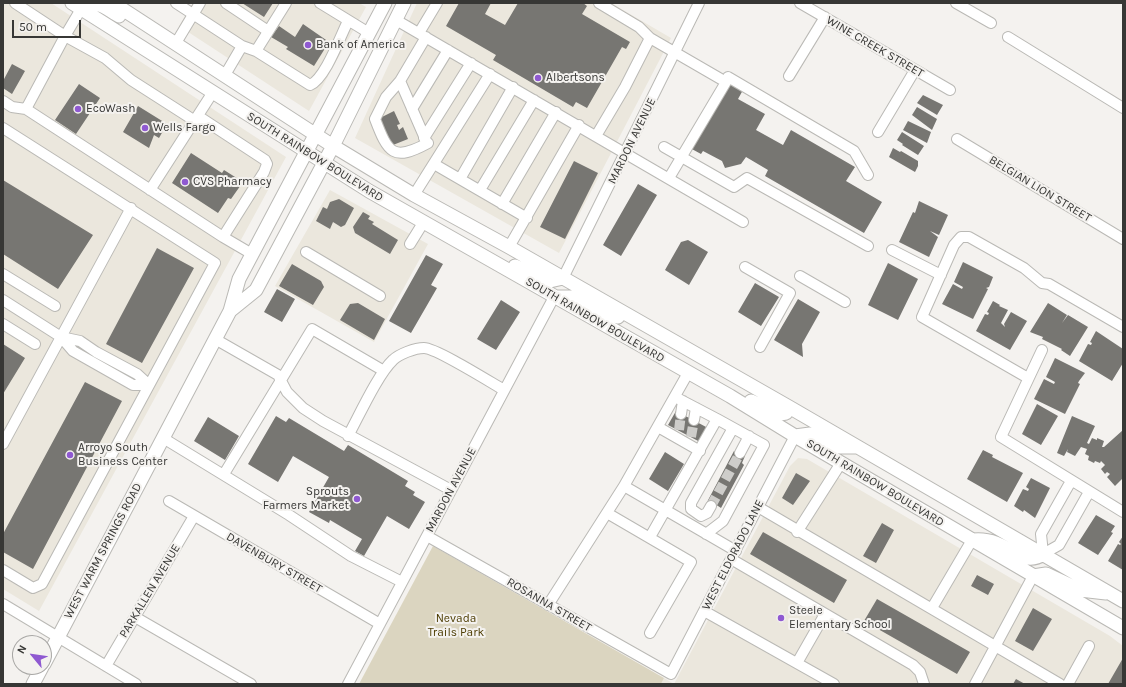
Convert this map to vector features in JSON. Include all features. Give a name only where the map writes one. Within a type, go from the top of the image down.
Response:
[{"type":"main road","points":[[77,6],[94,3],[99,4],[146,29],[156,30]]},
{"type":"main road","name":"SOUTH RAINBOW BOULEVARD","points":[[113,3],[333,146],[414,195],[509,247],[641,324],[789,407],[1123,601]]},
{"type":"main road","name":"WEST WARM SPRINGS ROAD","points":[[52,649],[230,311],[239,279],[385,3]]},
{"type":"main road","points":[[393,3],[391,9],[396,20]]},
{"type":"main road","name":"WEST WARM SPRINGS ROAD","points":[[230,311],[256,290],[324,164],[404,3]]},
{"type":"main road","name":"SOUTH RAINBOW BOULEVARD","points":[[77,6],[214,92],[324,164],[423,223],[730,396],[795,436],[1123,628]]},
{"type":"main road","points":[[479,254],[508,262],[543,279],[554,281],[563,278]]},
{"type":"main road","points":[[554,297],[570,296],[599,311],[641,324]]},
{"type":"main road","points":[[730,396],[754,402],[780,414],[786,413],[789,407]]},
{"type":"main road","points":[[795,436],[810,434],[835,447],[858,447]]},
{"type":"main road","points":[[972,540],[984,539],[997,543],[1024,558],[1034,558],[1043,554]]},
{"type":"main road","points":[[1033,576],[1046,574],[1080,590],[1110,593]]},
{"type":"main road","points":[[33,684],[38,675]]},
{"type":"street","points":[[15,3],[65,36],[105,58],[131,80],[266,160],[267,164],[264,172],[224,237]]},
{"type":"street","points":[[176,3],[242,46],[256,51],[310,85],[315,83],[324,72],[348,21]]},
{"type":"street","points":[[176,43],[200,3]]},
{"type":"street","points":[[226,3],[268,31]]},
{"type":"street","points":[[256,51],[286,3]]},
{"type":"street","points":[[320,3],[369,33]]},
{"type":"street","points":[[437,3],[423,35],[400,80],[389,93],[376,115],[376,121],[388,146],[396,153],[407,153],[426,141],[471,63]]},
{"type":"street","points":[[598,3],[639,27],[650,38],[726,82]]},
{"type":"street","name":"MARDON AVENUE","points":[[563,278],[699,3]]},
{"type":"street","name":"WINE CREEK STREET","points":[[800,3],[950,90]]},
{"type":"street","points":[[962,5],[991,23]]},
{"type":"street","points":[[26,109],[65,36],[77,6]]},
{"type":"street","points":[[789,76],[824,17]]},
{"type":"street","points":[[396,20],[743,222]]},
{"type":"street","points":[[1008,37],[1123,108]]},
{"type":"street","points":[[596,136],[625,87],[650,38]]},
{"type":"street","points":[[224,75],[242,46]]},
{"type":"street","points":[[412,110],[448,50]]},
{"type":"street","points":[[878,132],[915,70]]},
{"type":"street","points":[[414,195],[490,74]]},
{"type":"street","points":[[669,178],[728,77],[854,151],[868,175]]},
{"type":"street","points":[[400,80],[426,141],[441,153]]},
{"type":"street","points":[[460,179],[513,87]]},
{"type":"street","points":[[150,190],[214,92]]},
{"type":"street","points":[[480,190],[534,100]]},
{"type":"street","points":[[3,101],[12,107],[26,109],[150,190],[252,254]]},
{"type":"street","points":[[502,204],[556,112]]},
{"type":"street","points":[[509,247],[527,218],[578,125]]},
{"type":"street","points":[[3,128],[131,208],[215,263],[42,584],[33,588],[3,570]]},
{"type":"street","name":"BELGIAN LION STREET","points":[[957,140],[1123,239]]},
{"type":"street","points":[[664,147],[734,187],[747,178],[868,246]]},
{"type":"street","points":[[434,164],[527,218]]},
{"type":"street","points":[[3,443],[131,208]]},
{"type":"street","points":[[410,244],[423,223]]},
{"type":"street","points":[[1028,378],[922,317],[954,244],[961,237],[969,237],[1024,268],[1042,283],[1049,284],[1123,327]]},
{"type":"street","points":[[892,250],[941,275]]},
{"type":"street","points":[[306,252],[380,296]]},
{"type":"street","points":[[745,267],[790,293],[760,347]]},
{"type":"street","points":[[3,274],[55,306]]},
{"type":"street","points":[[800,276],[844,302]]},
{"type":"street","name":"MARDON AVENUE","points":[[348,684],[554,297]]},
{"type":"street","points":[[3,300],[61,337],[73,351],[133,385],[149,386]]},
{"type":"street","points":[[3,324],[35,344]]},
{"type":"street","points":[[224,474],[280,379],[312,329],[384,371]]},
{"type":"street","points":[[215,339],[278,375],[287,392],[303,408],[348,436],[451,490]]},
{"type":"street","points":[[348,436],[384,371],[393,359],[402,354],[423,348],[436,352],[504,390]]},
{"type":"street","points":[[1042,350],[1001,437],[1123,512]]},
{"type":"street","points":[[548,605],[624,486],[658,427],[679,399],[688,373]]},
{"type":"street","points":[[679,399],[764,444],[723,522],[706,534]]},
{"type":"street","points":[[679,399],[681,414]]},
{"type":"street","points":[[694,420],[696,408]]},
{"type":"street","points":[[650,537],[717,419]]},
{"type":"street","points":[[658,427],[678,434],[690,441],[700,451]]},
{"type":"street","points":[[711,506],[707,513],[702,516],[691,509],[691,503],[733,428]]},
{"type":"street","points":[[740,453],[749,436]]},
{"type":"street","name":"WEST ELDORADO LANE","points":[[671,674],[795,436]]},
{"type":"street","points":[[163,438],[224,474],[351,556],[402,582]]},
{"type":"street","points":[[797,532],[841,463]]},
{"type":"street","points":[[1071,481],[1041,534],[1043,554],[1059,545],[1089,492]]},
{"type":"street","points":[[624,486],[706,534],[733,555],[825,614],[913,665],[920,672],[924,684]]},
{"type":"street","name":"DAVENBURY STREET","points":[[169,501],[380,624]]},
{"type":"street","points":[[758,507],[797,532],[932,608],[1060,684]]},
{"type":"street","points":[[607,513],[691,562],[650,633]]},
{"type":"street","name":"PARKALLEN AVENUE","points":[[106,666],[194,516]]},
{"type":"street","name":"ROSANNA STREET","points":[[427,536],[671,674]]},
{"type":"street","points":[[932,608],[972,540]]},
{"type":"street","points":[[975,684],[1033,576]]},
{"type":"street","points":[[3,604],[136,684]]},
{"type":"street","points":[[704,611],[834,684]]},
{"type":"street","points":[[796,663],[825,614]]},
{"type":"street","points":[[135,617],[251,684]]},
{"type":"street","points":[[1068,684],[1089,646]]},
{"type":"shaded area","points":[[3,3],[51,3],[286,157],[39,611],[3,589]]},
{"type":"shaded area","points":[[193,3],[359,3],[366,7],[309,111],[179,26]]},
{"type":"shaded area","points":[[417,3],[611,3],[671,38],[559,253],[355,138]]},
{"type":"shaded area","points":[[330,190],[428,244],[374,342],[275,286]]},
{"type":"shaded area","points":[[798,458],[807,459],[1110,636],[1123,646],[1123,684],[674,684],[790,466]]},
{"type":"shaded area","points":[[664,678],[674,684],[661,684]]},
{"type":"green space","name":"Nevada Trails Park","points":[[433,546],[664,678],[661,684],[359,684]]},
{"type":"building","points":[[242,3],[273,3],[264,17]]},
{"type":"building","points":[[459,3],[491,3],[485,14],[505,25],[518,3],[583,3],[587,6],[582,14],[630,42],[626,49],[622,47],[587,108],[576,102],[573,107],[493,60],[496,55],[446,26]]},
{"type":"building","name":"Bank of America","points":[[303,24],[329,42],[314,66],[286,49],[288,47],[271,37],[279,26],[295,37]]},
{"type":"building","points":[[12,64],[25,71],[12,94],[3,88],[3,81]]},
{"type":"building","points":[[728,82],[743,90],[738,99],[765,114],[756,130],[783,145],[791,130],[855,167],[846,181],[882,202],[864,233],[765,176],[768,170],[746,157],[741,164],[725,168],[722,161],[703,151],[701,154],[690,148]]},
{"type":"building","name":"EcoWash","points":[[79,84],[100,98],[76,134],[55,120]]},
{"type":"building","points":[[923,95],[943,105],[937,115],[917,103]]},
{"type":"building","name":"Wells Fargo","points":[[138,106],[167,124],[159,138],[154,135],[149,148],[123,132]]},
{"type":"building","points":[[917,107],[937,119],[932,130],[912,115]]},
{"type":"building","points":[[394,111],[400,124],[397,125],[399,130],[403,127],[408,139],[393,145],[378,119]]},
{"type":"building","points":[[908,121],[931,132],[927,143],[903,130]]},
{"type":"building","points":[[902,132],[924,146],[918,155],[897,140]]},
{"type":"building","points":[[893,148],[918,161],[918,166],[915,172],[889,157]]},
{"type":"building","name":"CVS Pharmacy","points":[[191,153],[222,173],[224,170],[243,182],[231,199],[228,198],[218,213],[172,183]]},
{"type":"building","points":[[574,161],[598,173],[565,239],[540,227]]},
{"type":"building","points":[[3,180],[93,235],[58,289],[3,254]]},
{"type":"building","points":[[638,184],[657,195],[621,256],[603,245]]},
{"type":"building","points":[[339,199],[354,208],[345,225],[341,227],[333,222],[330,229],[316,221],[323,207],[327,209],[330,202]]},
{"type":"building","points":[[919,201],[948,215],[939,235],[930,231],[938,237],[929,257],[899,242],[913,212],[915,213]]},
{"type":"building","points":[[363,212],[370,216],[368,219],[374,222],[372,224],[398,240],[390,254],[355,233],[353,227]]},
{"type":"building","points":[[688,240],[708,252],[689,285],[665,270],[681,242]]},
{"type":"building","points":[[157,248],[194,268],[142,363],[106,344]]},
{"type":"building","points":[[426,255],[443,264],[431,285],[437,288],[411,333],[389,321]]},
{"type":"building","points":[[963,262],[993,277],[989,287],[986,288],[988,289],[973,319],[942,304],[953,284],[962,289],[963,287],[954,282]]},
{"type":"building","points":[[888,263],[918,279],[898,320],[868,305]]},
{"type":"building","points":[[292,264],[321,281],[324,287],[313,305],[279,286]]},
{"type":"building","points":[[755,283],[779,297],[761,326],[738,312]]},
{"type":"building","points":[[277,289],[295,299],[282,322],[264,312]]},
{"type":"building","points":[[798,299],[820,312],[802,344],[803,357],[774,340]]},
{"type":"building","points":[[501,300],[520,312],[496,350],[477,339]]},
{"type":"building","points":[[993,301],[1000,305],[999,306],[1008,310],[1001,323],[1005,327],[1004,324],[1011,312],[1027,321],[1010,350],[976,331],[985,314],[988,315],[989,313],[987,312]]},
{"type":"building","points":[[358,303],[385,319],[374,340],[340,320],[350,304]]},
{"type":"building","points":[[1048,303],[1067,315],[1062,323],[1068,315],[1088,327],[1070,356],[1061,350],[1062,349],[1042,339],[1043,337],[1030,332]]},
{"type":"building","points":[[1096,331],[1123,349],[1123,363],[1112,381],[1079,361],[1088,344],[1091,345],[1092,343],[1090,342]]},
{"type":"building","points":[[3,344],[25,358],[3,394]]},
{"type":"building","points":[[1055,358],[1085,373],[1078,383],[1080,384],[1065,414],[1034,399],[1044,379],[1054,384],[1055,382],[1046,377]]},
{"type":"building","name":"Arroyo South Business Center","points":[[85,382],[122,401],[33,569],[3,552],[3,534]]},
{"type":"building","points":[[1037,404],[1058,416],[1041,445],[1022,434]]},
{"type":"building","points":[[676,411],[708,428],[700,442],[668,425]]},
{"type":"building","points":[[276,416],[286,422],[289,418],[344,451],[348,445],[408,481],[405,486],[415,492],[413,495],[425,502],[409,529],[387,516],[364,556],[355,551],[362,539],[330,520],[329,523],[309,512],[329,477],[293,456],[278,482],[248,464]]},
{"type":"building","points":[[1072,416],[1095,426],[1087,443],[1089,444],[1092,438],[1097,440],[1097,438],[1104,441],[1102,447],[1104,447],[1123,430],[1123,478],[1115,486],[1107,477],[1110,474],[1107,472],[1105,474],[1101,469],[1105,465],[1101,461],[1100,463],[1095,461],[1094,463],[1088,460],[1089,456],[1085,454],[1087,449],[1081,447],[1075,456],[1067,452],[1068,449],[1064,456],[1057,453]]},
{"type":"building","points":[[208,417],[239,436],[225,460],[194,441]]},
{"type":"building","points":[[983,450],[993,455],[992,457],[1023,473],[1007,502],[967,479]]},
{"type":"building","points":[[734,451],[745,456],[742,463],[744,465],[721,508],[715,504],[713,508],[706,504]]},
{"type":"building","points":[[665,452],[684,464],[668,491],[649,479]]},
{"type":"building","points":[[796,473],[810,481],[793,505],[782,498]]},
{"type":"building","points":[[1031,478],[1050,488],[1035,518],[1024,510],[1023,512],[1014,506],[1023,489],[1028,491],[1029,489],[1026,487]]},
{"type":"building","points":[[1096,515],[1115,526],[1111,532],[1113,533],[1098,555],[1078,543]]},
{"type":"building","points":[[882,523],[894,530],[876,563],[863,556]]},
{"type":"building","points":[[763,532],[847,580],[834,603],[750,554]]},
{"type":"building","points":[[1123,536],[1123,570],[1108,561],[1118,544],[1121,544],[1119,542]]},
{"type":"building","points":[[977,575],[994,584],[988,595],[971,586]]},
{"type":"building","points":[[877,599],[970,652],[957,674],[864,621]]},
{"type":"building","points":[[1033,608],[1052,619],[1033,651],[1015,641]]},
{"type":"building","points":[[1123,658],[1123,684],[1108,684]]},
{"type":"building","points":[[1016,679],[1025,684],[1013,684]]},
{"type":"tunnel","points":[[679,430],[681,414]]},
{"type":"tunnel","points":[[691,437],[694,420]]},
{"type":"tunnel","points":[[711,506],[740,453]]},
{"type":"place","name":"Bank of America","points":[[308,45]]},
{"type":"place","name":"Albertsons","points":[[538,78]]},
{"type":"place","name":"EcoWash","points":[[78,109]]},
{"type":"place","name":"Wells Fargo","points":[[145,128]]},
{"type":"place","name":"CVS Pharmacy","points":[[185,182]]},
{"type":"place","name":"Arroyo South Business Center","points":[[70,455]]},
{"type":"place","name":"Sprouts Farmers Market","points":[[357,499]]},
{"type":"place","name":"Steele Elementary School","points":[[781,618]]}]
